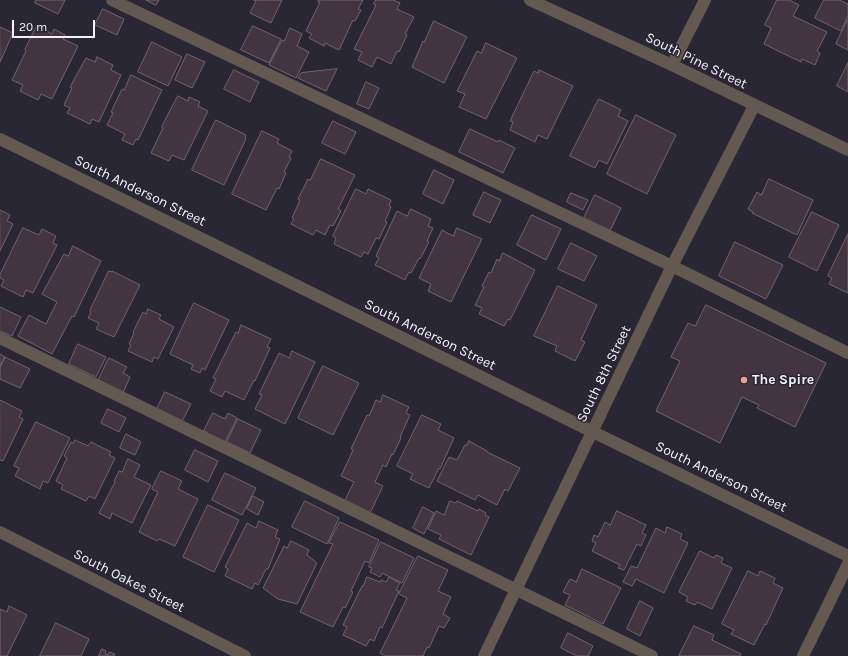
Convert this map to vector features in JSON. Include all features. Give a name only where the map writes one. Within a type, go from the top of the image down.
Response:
[{"type":"street","points":[[112,0],[672,266],[848,353]]},
{"type":"street","name":"South Pine Street","points":[[530,0],[672,65],[754,106],[848,150]]},
{"type":"street","points":[[672,65],[705,0]]},
{"type":"street","name":"South 8th Street","points":[[484,656],[672,266],[754,106]]},
{"type":"street","name":"South Anderson Street","points":[[0,139],[593,432],[848,556]]},
{"type":"street","points":[[0,338],[652,656]]},
{"type":"street","name":"South Oakes Street","points":[[0,532],[245,656]]},
{"type":"street","points":[[803,656],[848,564]]},
{"type":"building","points":[[36,0],[65,0],[58,14],[35,3]]},
{"type":"building","points":[[146,0],[159,0],[156,5]]},
{"type":"building","points":[[254,0],[282,0],[271,23],[250,13],[256,1]]},
{"type":"building","points":[[319,0],[363,0],[358,9],[361,10],[355,21],[353,20],[339,50],[325,43],[324,46],[309,38],[312,34],[306,31],[320,2],[318,2]]},
{"type":"building","points":[[376,0],[393,0],[400,3],[397,9],[414,17],[405,34],[407,35],[399,52],[397,51],[391,64],[377,57],[372,67],[358,60],[362,52],[354,49],[376,5],[374,4]]},
{"type":"building","points":[[777,0],[789,0],[799,5],[793,16],[827,32],[817,51],[820,53],[815,65],[802,59],[801,62],[764,44],[771,28],[765,25]]},
{"type":"building","points":[[824,0],[839,0],[848,4],[848,15],[841,31],[815,18]]},
{"type":"building","points":[[103,9],[124,19],[117,35],[95,25]]},
{"type":"building","points":[[848,19],[848,50],[836,44]]},
{"type":"building","points":[[434,21],[467,37],[444,83],[412,67],[423,41],[424,42]]},
{"type":"building","points":[[37,26],[52,34],[54,29],[65,35],[63,39],[78,46],[52,99],[41,94],[38,100],[20,91],[23,85],[12,80]]},
{"type":"building","points":[[253,26],[281,39],[269,63],[241,50]]},
{"type":"building","points":[[0,27],[13,33],[0,62]]},
{"type":"building","points":[[290,28],[302,34],[297,46],[309,52],[296,78],[269,65]]},
{"type":"building","points":[[152,42],[182,57],[168,86],[138,72]]},
{"type":"building","points":[[486,43],[517,58],[486,119],[459,107],[465,94],[457,91],[477,51],[481,53]]},
{"type":"building","points":[[187,54],[205,62],[192,88],[175,80]]},
{"type":"building","points":[[97,57],[113,65],[111,70],[121,75],[99,122],[92,119],[90,124],[67,113],[70,108],[64,105],[72,88],[70,87],[86,58],[95,62]]},
{"type":"building","points":[[848,63],[848,92],[837,86]]},
{"type":"building","points":[[337,69],[326,91],[298,78],[301,73]]},
{"type":"building","points":[[234,70],[259,82],[250,102],[224,89]]},
{"type":"building","points":[[539,70],[573,86],[547,139],[538,135],[535,142],[510,130],[513,122],[510,121],[534,71],[538,73]]},
{"type":"building","points":[[131,75],[162,90],[138,140],[136,139],[133,145],[122,140],[125,134],[107,125],[113,113],[111,112],[122,89],[124,90]]},
{"type":"building","points":[[366,82],[379,88],[369,109],[357,104]]},
{"type":"building","points":[[178,96],[188,101],[189,97],[200,102],[198,106],[208,111],[184,160],[172,155],[169,161],[151,153]]},
{"type":"building","points":[[599,99],[621,110],[618,116],[628,121],[607,164],[599,160],[595,168],[570,156]]},
{"type":"building","points":[[636,115],[676,135],[647,194],[607,174]]},
{"type":"building","points":[[216,120],[246,135],[246,139],[224,185],[192,170]]},
{"type":"building","points":[[333,121],[356,132],[345,154],[322,143]]},
{"type":"building","points":[[470,129],[515,148],[503,173],[459,152]]},
{"type":"building","points":[[262,131],[279,139],[277,143],[292,151],[289,157],[291,158],[284,172],[286,173],[279,189],[277,188],[266,210],[232,194]]},
{"type":"building","points":[[321,159],[355,175],[338,209],[341,211],[333,226],[330,225],[325,235],[316,230],[313,235],[291,224],[300,200],[298,199],[308,179],[310,180]]},
{"type":"building","points":[[434,170],[454,180],[443,204],[423,194]]},
{"type":"building","points":[[769,179],[813,200],[797,235],[752,213],[753,212],[748,209],[757,192],[761,195]]},
{"type":"building","points":[[356,189],[366,194],[368,189],[391,200],[389,206],[391,207],[385,221],[387,222],[379,239],[376,238],[368,254],[364,252],[361,257],[334,244],[336,238],[333,236]]},
{"type":"building","points":[[484,192],[501,200],[490,223],[473,215]]},
{"type":"building","points":[[571,193],[588,200],[583,210],[567,202]]},
{"type":"building","points":[[595,195],[621,208],[610,231],[584,218]]},
{"type":"building","points":[[411,209],[431,219],[428,226],[433,228],[427,241],[429,242],[420,259],[419,258],[411,273],[409,272],[405,280],[375,265],[379,258],[376,256],[397,211],[407,216]]},
{"type":"building","points":[[0,210],[10,215],[7,221],[13,224],[0,251]]},
{"type":"building","points":[[812,212],[839,225],[817,271],[789,257]]},
{"type":"building","points":[[532,215],[561,229],[546,260],[517,245]]},
{"type":"building","points":[[23,228],[39,235],[42,229],[56,236],[53,243],[57,245],[33,293],[26,290],[23,297],[1,286],[4,280],[0,278],[0,275]]},
{"type":"building","points":[[457,228],[482,239],[451,302],[428,291],[431,284],[419,278],[442,230],[453,236]]},
{"type":"building","points":[[848,234],[848,293],[829,284],[832,278],[828,276]]},
{"type":"building","points":[[735,242],[783,265],[766,299],[719,276]]},
{"type":"building","points":[[571,243],[597,256],[584,281],[558,269]]},
{"type":"building","points":[[73,246],[101,261],[74,317],[72,316],[52,354],[18,336],[29,315],[46,324],[57,302],[42,294],[64,254],[68,256]]},
{"type":"building","points":[[503,253],[535,270],[510,320],[508,319],[504,326],[479,314],[482,308],[475,305],[484,287],[482,286],[489,272],[491,273],[497,259],[499,261]]},
{"type":"building","points":[[109,271],[112,271],[140,285],[114,337],[96,329],[99,323],[88,318]]},
{"type":"building","points":[[558,286],[597,305],[581,340],[585,342],[575,361],[555,351],[557,346],[534,336]]},
{"type":"building","points":[[194,303],[229,320],[205,370],[202,368],[200,373],[191,369],[193,365],[170,354]]},
{"type":"building","name":"The Spire","points":[[706,305],[826,363],[795,427],[757,408],[759,405],[742,397],[720,443],[656,411],[680,361],[671,357],[688,323],[695,326]]},
{"type":"building","points":[[0,307],[21,317],[12,336],[0,331]]},
{"type":"building","points":[[148,309],[161,315],[159,319],[174,327],[158,359],[154,357],[152,362],[128,351],[131,345],[129,344],[134,333],[133,332],[143,312],[146,314]]},
{"type":"building","points":[[241,325],[271,339],[267,347],[270,348],[255,381],[254,380],[244,400],[225,391],[222,397],[210,391],[216,379],[213,378]]},
{"type":"building","points":[[78,344],[106,357],[96,377],[69,364]]},
{"type":"building","points":[[292,351],[315,362],[285,424],[255,409],[262,395],[259,394],[279,353],[289,358]]},
{"type":"building","points":[[0,354],[5,357],[0,367]]},
{"type":"building","points":[[5,357],[30,369],[20,388],[0,379],[0,367]]},
{"type":"building","points":[[109,358],[127,367],[123,373],[130,377],[123,393],[98,381]]},
{"type":"building","points":[[323,366],[359,383],[333,435],[298,418]]},
{"type":"building","points":[[165,392],[191,404],[182,421],[157,409]]},
{"type":"building","points":[[383,395],[409,407],[406,413],[410,415],[393,455],[392,454],[386,467],[383,465],[375,482],[383,486],[370,513],[345,500],[354,482],[341,476],[353,450],[351,449],[367,415],[369,416],[376,400],[380,402]]},
{"type":"building","points":[[0,400],[22,411],[19,417],[23,419],[3,461],[0,460]]},
{"type":"building","points":[[108,409],[126,418],[119,432],[101,423]]},
{"type":"building","points":[[213,413],[225,419],[228,413],[237,418],[225,442],[204,431]]},
{"type":"building","points":[[422,415],[441,424],[438,430],[454,438],[440,469],[439,468],[429,488],[410,479],[413,474],[397,466]]},
{"type":"building","points":[[238,419],[261,430],[250,453],[227,442]]},
{"type":"building","points":[[36,422],[70,438],[48,483],[43,481],[40,489],[15,476],[19,468],[14,466]]},
{"type":"building","points":[[126,434],[141,442],[135,455],[120,448]]},
{"type":"building","points":[[75,440],[88,446],[91,442],[111,452],[109,455],[115,458],[95,499],[89,496],[86,501],[61,489],[63,485],[56,481],[67,458],[64,456],[71,442],[73,443]]},
{"type":"building","points":[[469,441],[487,452],[520,468],[508,491],[505,489],[497,505],[478,495],[475,500],[437,481],[449,457],[457,460],[465,445],[467,445]]},
{"type":"building","points":[[195,450],[218,461],[208,482],[185,470]]},
{"type":"building","points":[[128,459],[140,465],[134,477],[151,485],[132,523],[112,513],[110,519],[99,513],[119,471],[122,472]]},
{"type":"building","points":[[161,471],[182,481],[178,489],[198,499],[175,546],[159,539],[157,541],[139,532],[158,492],[152,489]]},
{"type":"building","points":[[225,473],[256,488],[242,515],[212,500]]},
{"type":"building","points":[[253,496],[264,502],[258,515],[247,509]]},
{"type":"building","points":[[305,501],[339,518],[327,544],[292,527]]},
{"type":"building","points":[[450,501],[455,503],[457,501],[478,511],[479,509],[486,513],[485,515],[489,517],[471,555],[439,539],[441,535],[428,529],[436,511],[444,515]]},
{"type":"building","points":[[208,505],[239,520],[214,572],[183,557]]},
{"type":"building","points":[[423,507],[434,513],[424,534],[413,528]]},
{"type":"building","points":[[617,511],[646,525],[642,533],[646,535],[641,546],[637,544],[624,570],[618,568],[620,565],[592,551],[596,543],[592,541],[594,535],[598,537],[605,522],[610,525]]},
{"type":"building","points":[[259,521],[278,530],[275,537],[280,539],[268,569],[266,569],[258,585],[255,583],[252,589],[225,576],[228,569],[225,567],[247,523],[256,528]]},
{"type":"building","points":[[340,522],[379,540],[369,563],[365,561],[351,591],[353,592],[345,608],[343,607],[333,627],[300,612],[333,544],[329,543]]},
{"type":"building","points":[[667,527],[682,534],[680,539],[688,543],[664,593],[636,579],[632,586],[623,582],[631,566],[637,568],[656,528],[665,533]]},
{"type":"building","points":[[291,541],[309,550],[307,555],[317,563],[297,604],[278,599],[263,588],[284,546],[287,548]]},
{"type":"building","points":[[381,542],[414,558],[402,583],[382,573],[380,577],[370,572],[372,568],[369,567]]},
{"type":"building","points":[[700,551],[714,558],[716,555],[723,558],[721,563],[732,568],[712,609],[697,602],[695,605],[686,601],[688,597],[679,592]]},
{"type":"building","points":[[418,556],[448,570],[438,591],[451,597],[443,614],[450,618],[444,628],[439,626],[429,648],[427,647],[423,656],[385,656],[380,653],[407,598],[399,594]]},
{"type":"building","points":[[582,569],[621,588],[603,624],[565,605],[570,595],[563,592],[570,579],[576,582]]},
{"type":"building","points":[[748,571],[758,576],[760,571],[775,578],[773,583],[783,588],[766,625],[765,624],[754,645],[731,634],[734,630],[722,624]]},
{"type":"building","points":[[367,577],[380,582],[381,580],[386,582],[389,577],[400,583],[396,590],[399,591],[382,628],[380,627],[374,641],[370,639],[366,646],[343,635],[347,627],[343,625]]},
{"type":"building","points":[[640,601],[653,608],[640,636],[627,629]]},
{"type":"building","points":[[9,606],[27,615],[7,656],[0,656],[0,609],[7,612]]},
{"type":"building","points":[[56,623],[89,639],[81,656],[40,656]]},
{"type":"building","points":[[694,626],[714,635],[712,640],[741,654],[740,656],[679,656]]},
{"type":"building","points":[[568,633],[593,646],[588,656],[577,656],[561,648]]},
{"type":"building","points":[[102,649],[106,651],[105,654],[108,655],[109,652],[115,654],[114,656],[99,656]]},
{"type":"place","name":"The Spire","points":[[744,380]]}]
